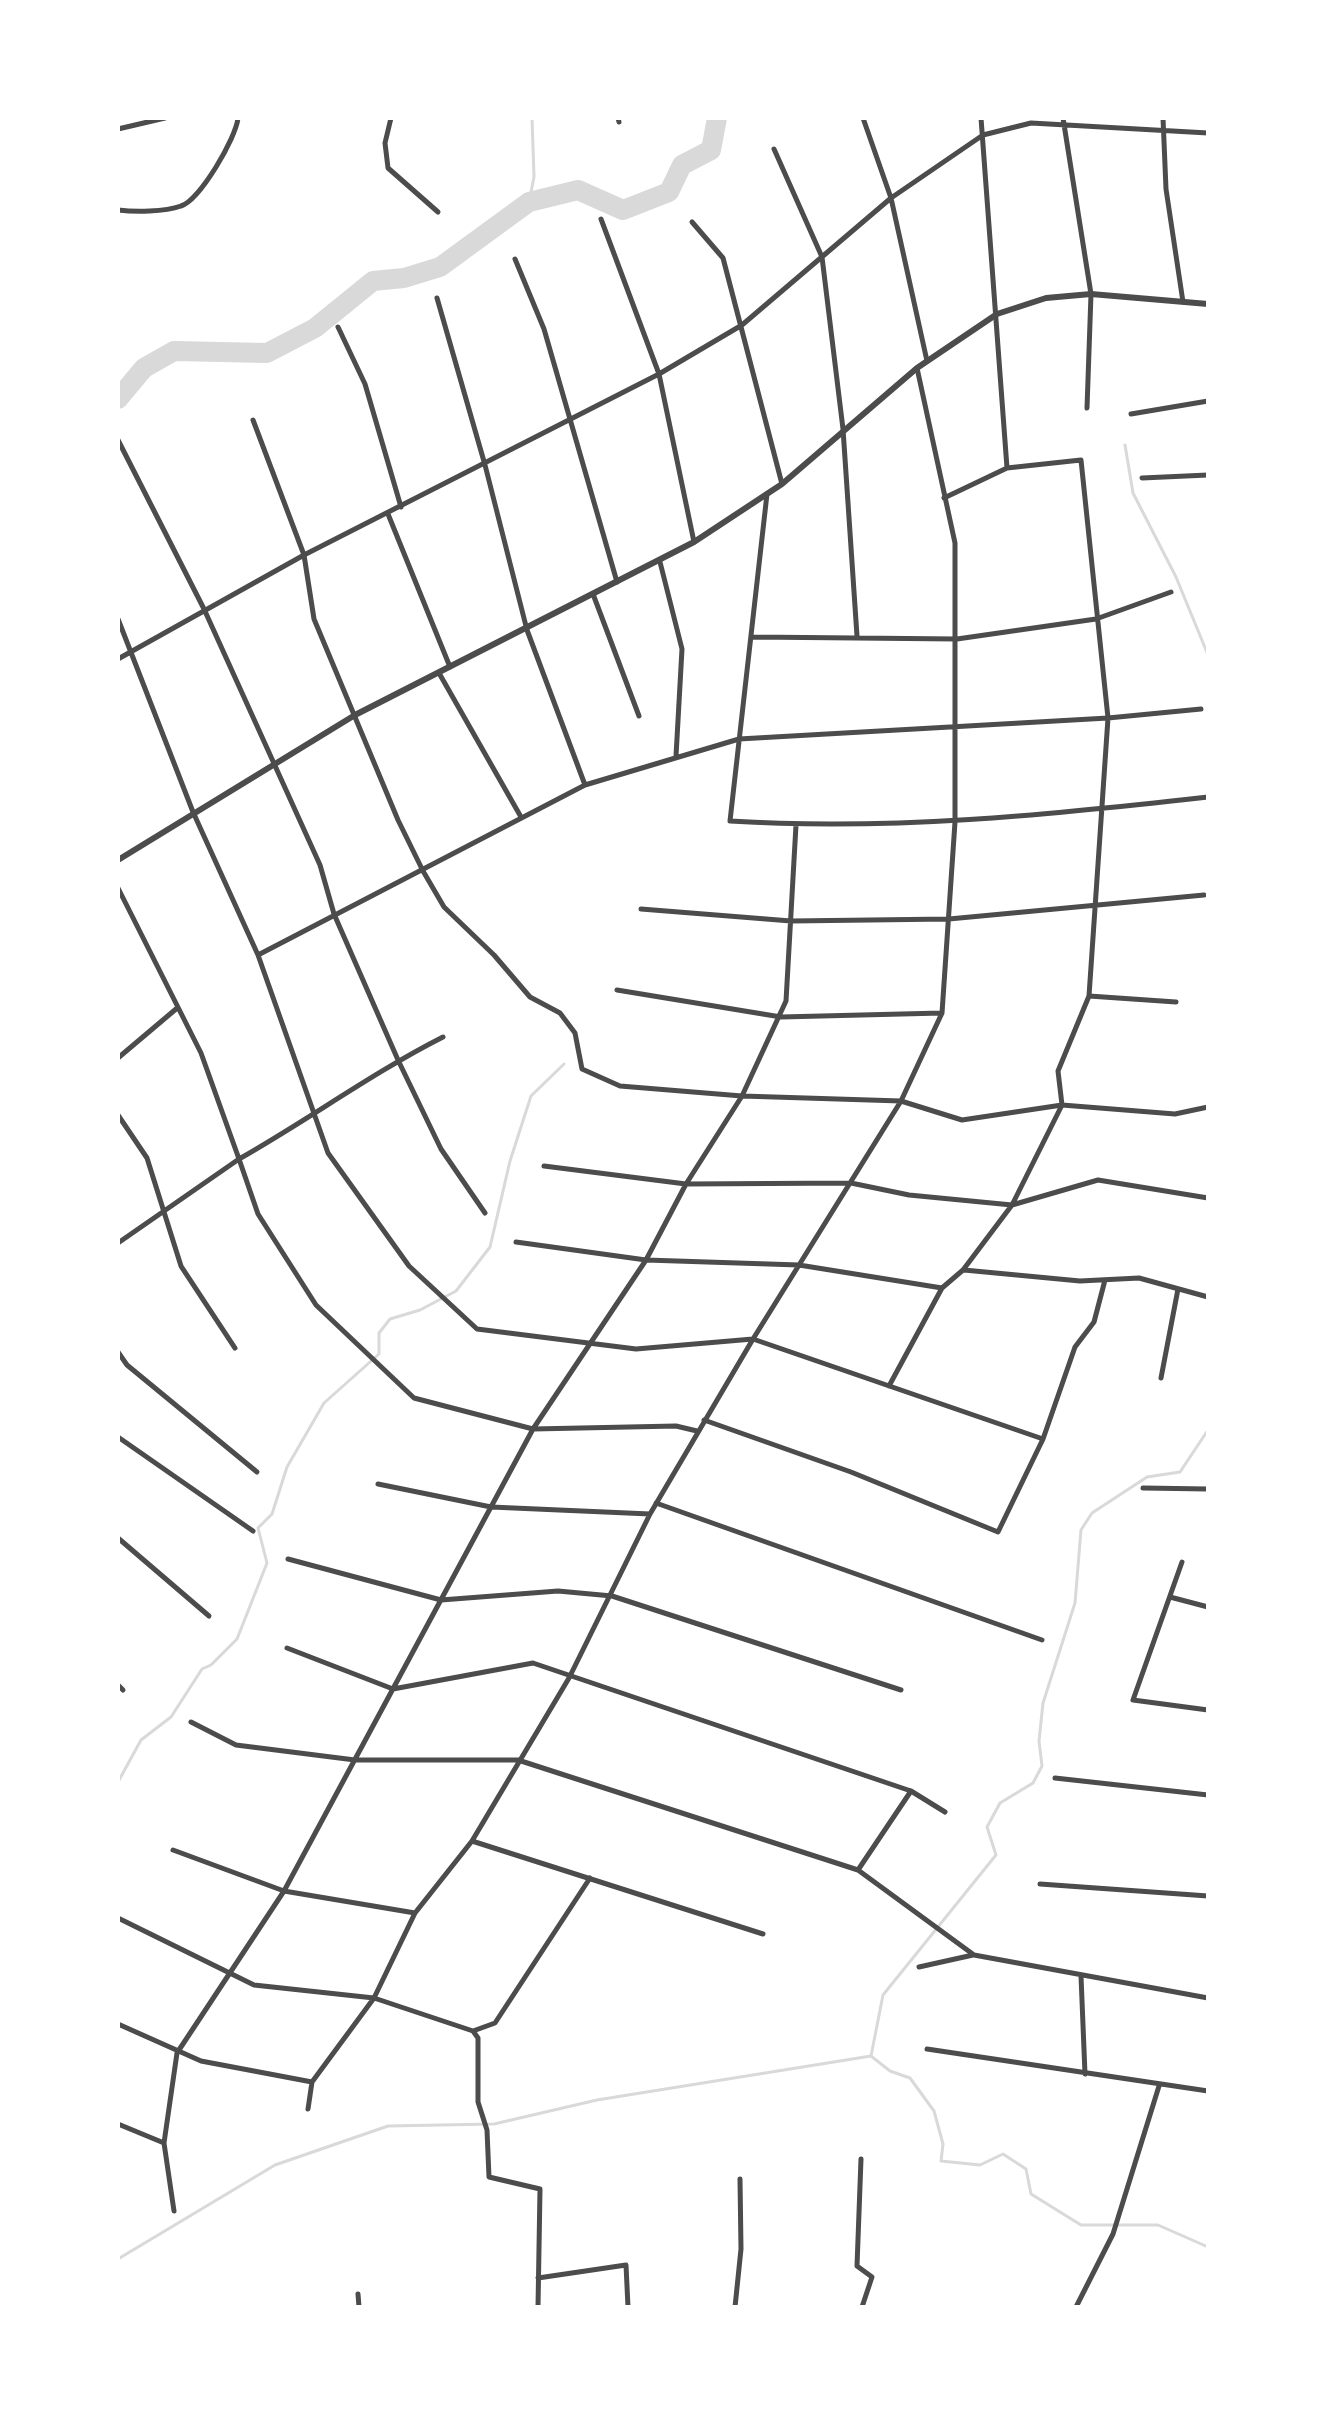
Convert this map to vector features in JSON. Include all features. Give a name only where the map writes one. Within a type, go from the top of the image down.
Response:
[{"type":"street","points":[[118,129],[165,118]]},
{"type":"street","points":[[118,210],[181,206],[192,199],[232,141],[238,118]]},
{"type":"street","points":[[391,118],[385,143],[388,168],[438,212]]},
{"type":"street","points":[[863,118],[891,198],[927,361]]},
{"type":"street","points":[[981,118],[1007,468]]},
{"type":"street","points":[[1163,118],[1166,189],[1183,302]]},
{"type":"street","points":[[1063,120],[1091,294],[1087,408]]},
{"type":"street","points":[[118,659],[304,555],[659,374],[742,325],[891,198],[983,135],[1031,123],[1063,120],[1208,133]]},
{"type":"street","points":[[774,149],[822,257],[843,429],[857,636]]},
{"type":"street","points":[[601,219],[659,374],[694,542]]},
{"type":"street","points":[[692,222],[723,258],[782,484]]},
{"type":"street","points":[[515,259],[544,329],[617,583]]},
{"type":"street","points":[[118,860],[355,715],[527,630],[694,542],[782,484],[917,368],[997,314],[1046,298],[1091,294],[1208,304]]},
{"type":"street","points":[[437,298],[485,465],[527,630],[585,785]]},
{"type":"street","points":[[338,327],[365,384],[401,507]]},
{"type":"street","points":[[308,2109],[312,2082],[374,1998],[415,1913],[472,1841],[569,1678],[656,1503],[753,1339],[901,1101],[942,1013],[955,822],[955,543],[917,368]]},
{"type":"street","points":[[1131,414],[1208,401]]},
{"type":"street","points":[[253,420],[304,555],[314,619],[398,820],[423,871],[444,907],[494,955],[530,997],[560,1013],[575,1033],[582,1069],[620,1086],[742,1096],[901,1101],[962,1120],[1062,1105],[1175,1114],[1208,1107]]},
{"type":"street","points":[[118,440],[204,609],[271,764],[320,865],[334,914],[398,1060],[441,1149],[485,1213]]},
{"type":"street","points":[[889,1386],[942,1288],[963,1270],[1012,1205],[1062,1105],[1058,1071],[1089,996],[1098,904],[1100,809],[1108,718],[1081,460],[1007,468],[944,498]]},
{"type":"street","points":[[1142,478],[1208,475]]},
{"type":"street","points":[[767,494],[730,821],[796,825],[955,822],[1208,797]]},
{"type":"street","points":[[388,514],[450,667]]},
{"type":"street","points":[[660,562],[682,649],[676,756]]},
{"type":"street","points":[[753,637],[957,639],[1096,619],[1171,592]]},
{"type":"street","points":[[593,594],[639,716]]},
{"type":"street","points":[[118,619],[193,812],[258,955],[328,1153],[409,1266],[477,1329],[636,1349],[753,1339],[1043,1439]]},
{"type":"street","points":[[439,673],[521,817]]},
{"type":"street","points":[[258,955],[585,785],[739,739],[1108,718],[1201,709]]},
{"type":"street","points":[[174,2211],[164,2143],[177,2053],[284,1891],[533,1429],[646,1260],[686,1184],[742,1096],[781,1017],[786,1001],[796,825]]},
{"type":"street","points":[[118,888],[176,1009],[201,1053],[258,1214],[316,1305],[414,1398],[533,1429],[676,1426],[697,1431]]},
{"type":"street","points":[[641,909],[791,921],[949,919],[1204,895]]},
{"type":"street","points":[[617,990],[781,1017],[942,1013]]},
{"type":"street","points":[[1089,996],[1176,1002]]},
{"type":"street","points":[[118,1058],[176,1009]]},
{"type":"street","points":[[118,1243],[239,1159],[313,1117],[398,1060],[443,1037]]},
{"type":"street","points":[[118,1115],[147,1158],[181,1266],[235,1348]]},
{"type":"street","points":[[544,1166],[686,1184],[851,1183],[909,1195],[1012,1205],[1098,1180],[1208,1198]]},
{"type":"street","points":[[516,1242],[646,1260],[799,1265],[942,1288]]},
{"type":"street","points":[[963,1270],[1105,1280],[1139,1278],[1208,1297]]},
{"type":"street","points":[[704,1420],[851,1472],[998,1532],[1043,1439],[1075,1347],[1094,1322],[1105,1280]]},
{"type":"street","points":[[1161,1378],[1178,1289]]},
{"type":"street","points":[[118,1352],[127,1365],[257,1472]]},
{"type":"street","points":[[118,1437],[253,1531]]},
{"type":"street","points":[[378,1484],[491,1507],[650,1514]]},
{"type":"street","points":[[1143,1488],[1208,1489]]},
{"type":"street","points":[[656,1503],[1042,1640]]},
{"type":"street","points":[[118,1538],[209,1616]]},
{"type":"street","points":[[288,1559],[441,1600],[558,1591],[612,1596],[901,1690]]},
{"type":"street","points":[[1182,1562],[1133,1700],[1208,1710]]},
{"type":"street","points":[[1170,1597],[1208,1607]]},
{"type":"street","points":[[287,1648],[393,1689],[533,1663],[569,1678],[911,1791],[945,1812]]},
{"type":"street","points":[[191,1722],[236,1745],[355,1760],[518,1760],[858,1870],[974,1955]]},
{"type":"street","points":[[1055,1778],[1208,1795]]},
{"type":"street","points":[[858,1870],[911,1791]]},
{"type":"street","points":[[472,1841],[763,1934]]},
{"type":"street","points":[[173,1850],[284,1891],[415,1913]]},
{"type":"street","points":[[473,2031],[495,2023],[590,1878]]},
{"type":"street","points":[[1040,1884],[1208,1896]]},
{"type":"street","points":[[118,1918],[254,1985],[374,1998],[473,2031],[478,2038],[478,2102],[487,2130],[489,2177],[540,2189],[538,2307]]},
{"type":"street","points":[[919,1967],[974,1955],[1208,1998]]},
{"type":"street","points":[[1081,1976],[1085,2074]]},
{"type":"street","points":[[118,2024],[177,2053],[312,2082]]},
{"type":"street","points":[[927,2049],[1208,2091]]},
{"type":"street","points":[[1076,2307],[1113,2234],[1159,2086]]},
{"type":"street","points":[[118,2124],[164,2143]]},
{"type":"street","points":[[861,2159],[857,2266],[872,2277],[862,2307]]},
{"type":"street","points":[[735,2307],[741,2249],[740,2179]]},
{"type":"street","points":[[538,2278],[626,2265],[628,2307]]},
{"type":"street","points":[[358,2294],[359,2307]]},
{"type":"waterway","points":[[529,202],[534,177],[532,118]]},
{"type":"waterway","points":[[118,399],[144,368],[174,351],[267,353],[315,328],[373,281],[404,278],[440,267],[529,202],[578,190],[623,210],[669,192],[682,165],[711,150],[717,118]]},
{"type":"waterway","points":[[1125,445],[1133,493],[1176,577],[1208,655]]},
{"type":"waterway","points":[[118,1782],[141,1740],[171,1717],[202,1669],[211,1665],[237,1639],[267,1563],[258,1528],[272,1514],[287,1467],[324,1403],[379,1354],[379,1333],[390,1319],[420,1310],[456,1291],[490,1247],[510,1161],[531,1096],[564,1064]]},
{"type":"waterway","points":[[871,2056],[883,1995],[996,1855],[987,1827],[1000,1803],[1033,1783],[1042,1766],[1039,1741],[1043,1703],[1075,1603],[1081,1530],[1092,1513],[1147,1477],[1180,1472],[1208,1430]]},
{"type":"waterway","points":[[118,2259],[275,2165],[388,2126],[494,2124],[597,2100],[871,2056],[890,2071],[910,2078],[934,2111],[943,2144],[941,2161],[980,2165],[1003,2154],[1026,2169],[1031,2194],[1081,2225],[1158,2225],[1208,2247]]}]
